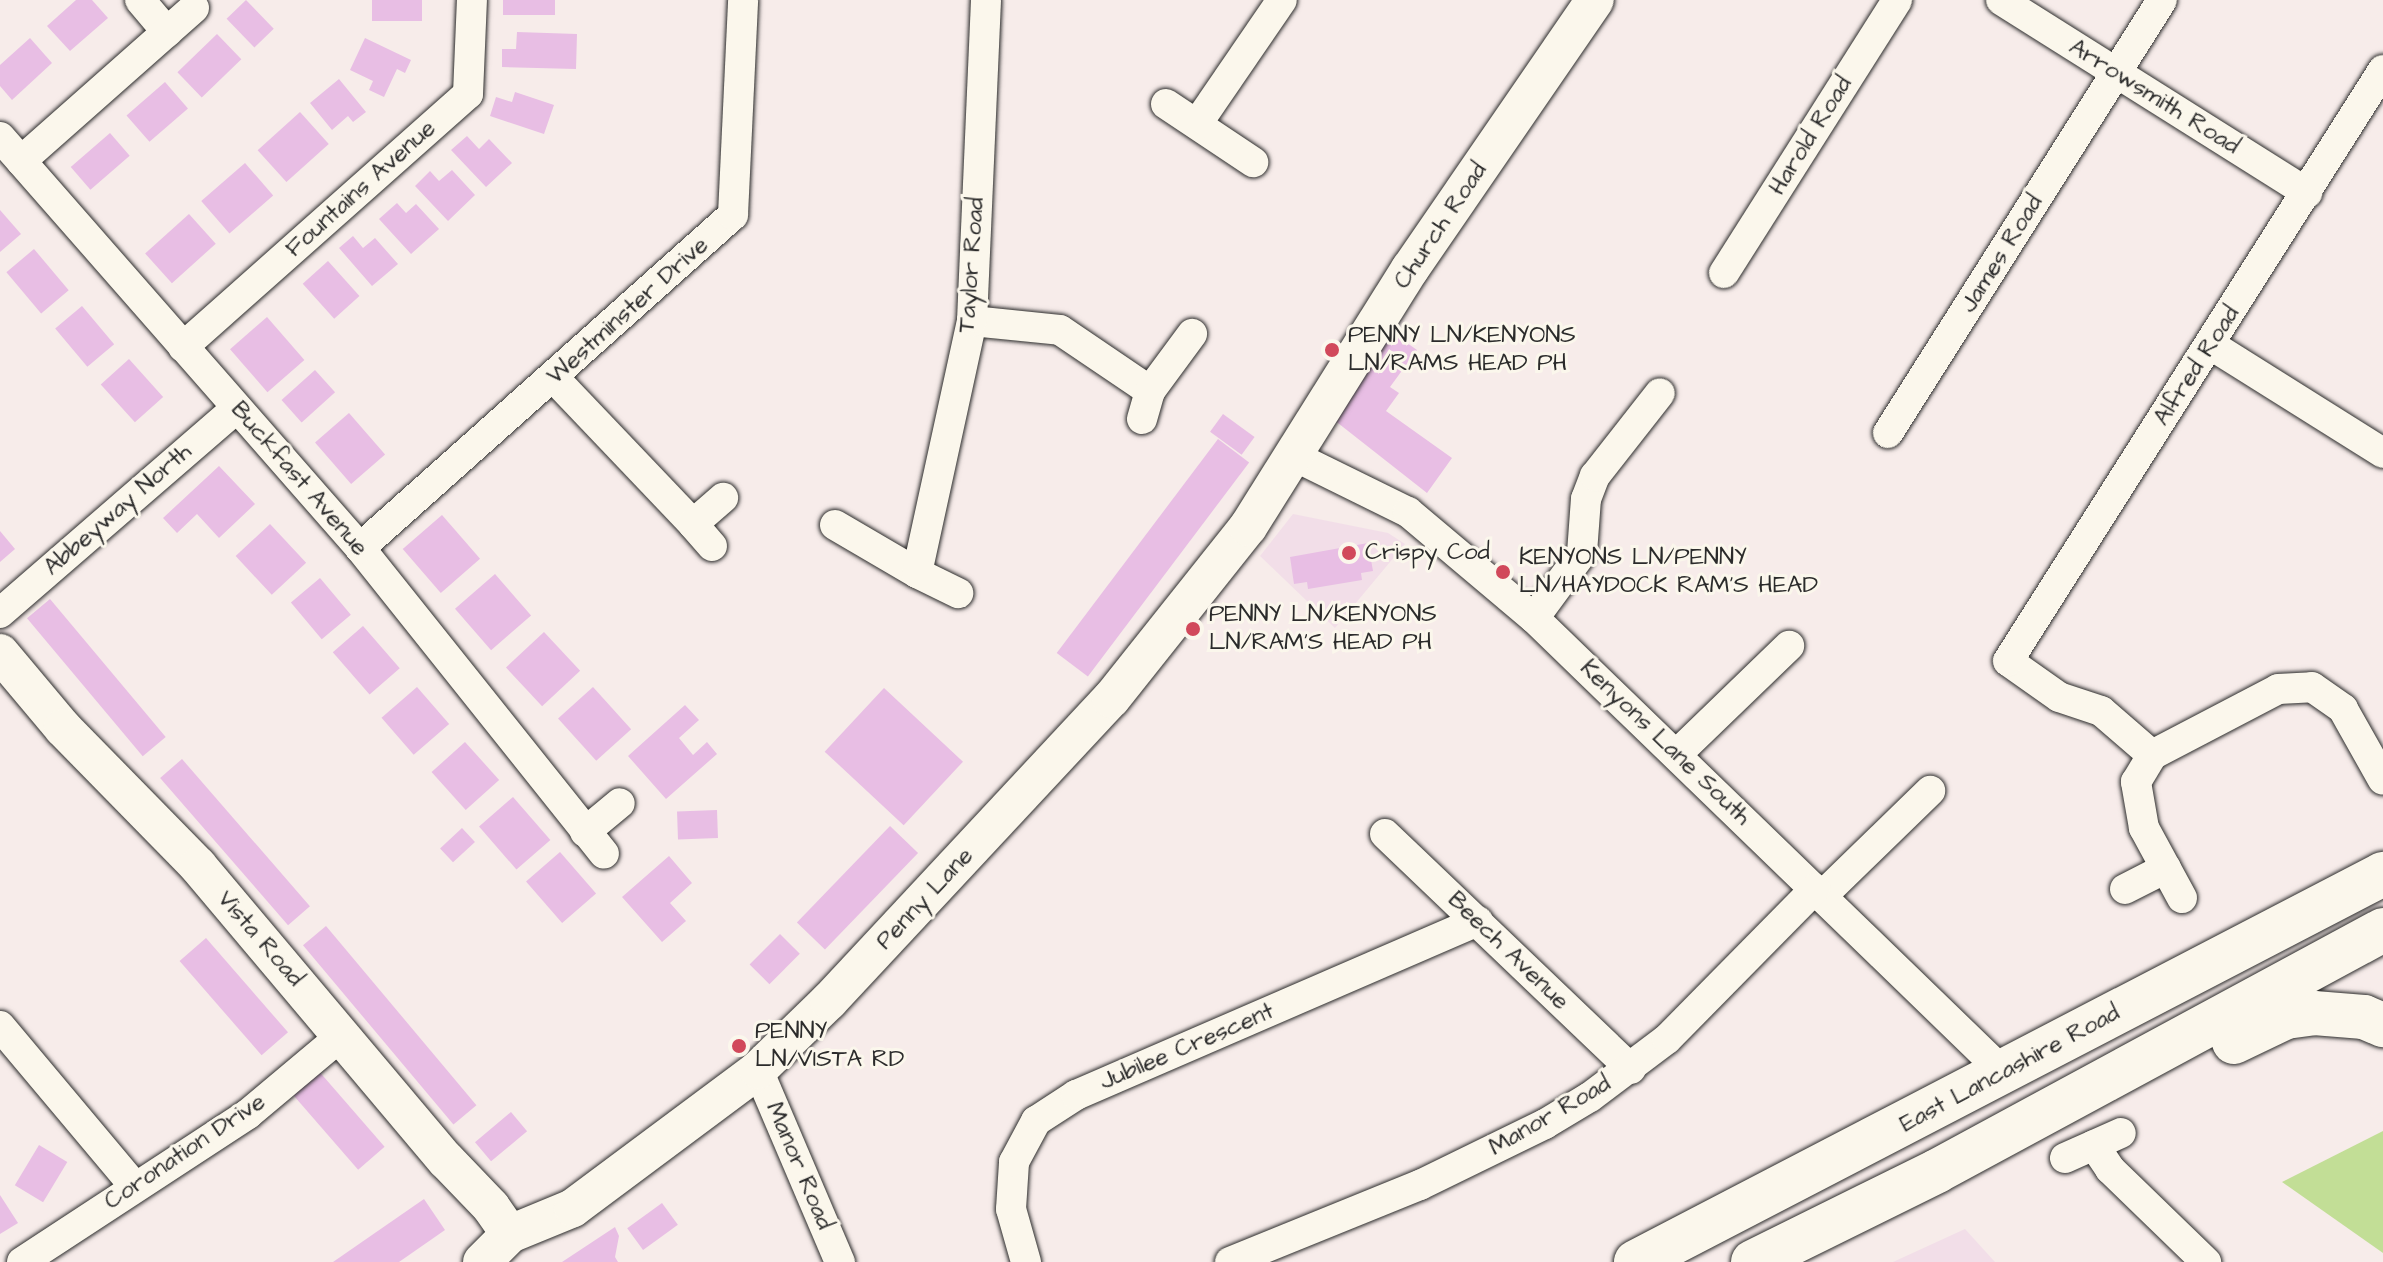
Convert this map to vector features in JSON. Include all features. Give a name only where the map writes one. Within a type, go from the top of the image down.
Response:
[{"type":"highway","name":"East Lancashire Road","points":[[1636,1262],[2383,874]]},
{"type":"highway","points":[[1753,1262],[1937,1171],[2383,930]]},
{"type":"highway","points":[[1937,1171],[2286,1017],[2341,1013],[2383,1025]]},
{"type":"main road","name":"Church Road","points":[[1294,456],[1410,269],[1595,0]]},
{"type":"main road","name":"Penny Lane","points":[[482,1262],[510,1234],[573,1208],[758,1070],[829,1001],[1111,699],[1248,527],[1294,456]]},
{"type":"main road","name":"Vista Road","points":[[0,653],[63,728],[198,866],[446,1160],[491,1207],[510,1234]]},
{"type":"street","points":[[140,0],[167,32]]},
{"type":"street","name":"Fountains Avenue","points":[[183,347],[468,94],[472,0]]},
{"type":"street","name":"Westminster Drive","points":[[360,548],[733,215],[743,0]]},
{"type":"street","name":"Taylor Road","points":[[917,573],[972,321],[986,0]]},
{"type":"street","points":[[1197,124],[1282,0]]},
{"type":"street","name":"Harold Road","points":[[1724,273],[1897,0]]},
{"type":"street","name":"Arrowsmith Road","points":[[2001,0],[2307,193]]},
{"type":"street","name":"James Road","points":[[1888,433],[2162,0]]},
{"type":"street","points":[[21,161],[194,8]]},
{"type":"street","name":"Alfred Road","points":[[2152,755],[2101,711],[2059,697],[2008,661],[2383,70]]},
{"type":"street","points":[[1166,104],[1253,162]]},
{"type":"street","name":"Buckfast Avenue","points":[[0,137],[360,548],[594,843],[620,803]]},
{"type":"street","points":[[972,321],[1060,330],[1146,405],[1192,334]]},
{"type":"street","points":[[2211,345],[2383,453]]},
{"type":"street","points":[[554,378],[703,535],[723,498]]},
{"type":"street","points":[[1534,618],[1582,553],[1586,499],[1595,476],[1659,391]]},
{"type":"street","name":"Abbeyway North","points":[[0,613],[237,408]]},
{"type":"street","name":"Kenyons Lane South","points":[[1294,456],[1408,512],[1534,618],[2004,1073]]},
{"type":"street","points":[[835,525],[958,593]]},
{"type":"street","points":[[1677,754],[1789,646]]},
{"type":"street","points":[[2182,898],[2144,828],[2136,782],[2152,755],[2278,689],[2312,687],[2343,709],[2376,750],[2383,780]]},
{"type":"street","name":"Manor Road","points":[[1230,1262],[1406,1191],[1493,1151],[1545,1124],[1631,1069],[1694,1014],[1819,892],[1930,791]]},
{"type":"street","name":"Beech Avenue","points":[[1385,834],[1631,1069]]},
{"type":"street","points":[[2125,889],[2166,868]]},
{"type":"street","name":"Jubilee Crescent","points":[[1026,1262],[1011,1209],[1014,1162],[1036,1121],[1076,1095],[1478,921]]},
{"type":"street","points":[[0,1026],[135,1187]]},
{"type":"street","name":"Coronation Drive","points":[[22,1262],[248,1114],[342,1035]]},
{"type":"street","name":"Manor Road","points":[[758,1070],[840,1262]]},
{"type":"street","points":[[2065,1158],[2108,1139],[2110,1169],[2206,1262]]},
{"type":"shaded area","points":[[1293,514],[1388,533],[1405,544],[1335,628],[1260,556]]},
{"type":"shaded area","points":[[1965,1229],[1995,1262],[1893,1262]]},
{"type":"green space","points":[[2383,1131],[2383,1253],[2282,1182]]},
{"type":"building","points":[[76,0],[92,0],[108,18],[70,51],[47,26]]},
{"type":"building","points":[[246,0],[274,29],[254,48],[227,19]]},
{"type":"building","points":[[372,0],[422,0],[422,21],[372,21]]},
{"type":"building","points":[[503,0],[555,0],[555,15],[503,15]]},
{"type":"building","points":[[517,32],[577,34],[576,69],[502,67],[502,49],[516,49]]},
{"type":"building","points":[[217,34],[241,59],[202,97],[177,72]]},
{"type":"building","points":[[30,38],[52,63],[12,100],[0,86],[0,65]]},
{"type":"building","points":[[365,38],[411,60],[405,73],[397,69],[384,97],[369,90],[373,81],[350,70]]},
{"type":"building","points":[[339,79],[366,112],[353,122],[348,116],[332,130],[310,103]]},
{"type":"building","points":[[165,82],[188,108],[149,142],[127,115]]},
{"type":"building","points":[[515,92],[554,105],[544,134],[490,116],[496,97],[512,102]]},
{"type":"building","points":[[300,112],[329,144],[286,182],[258,150]]},
{"type":"building","points":[[110,133],[130,156],[90,190],[71,167]]},
{"type":"building","points":[[467,136],[479,149],[489,139],[512,163],[486,187],[451,150]]},
{"type":"building","points":[[245,163],[273,195],[229,234],[201,201]]},
{"type":"building","points":[[452,170],[475,195],[448,221],[415,186],[430,171],[439,181]]},
{"type":"building","points":[[397,203],[406,213],[416,204],[439,229],[411,254],[379,219]]},
{"type":"building","points":[[0,210],[21,234],[0,252]]},
{"type":"building","points":[[189,214],[216,244],[172,283],[145,253]]},
{"type":"building","points":[[353,236],[363,248],[375,238],[398,264],[372,286],[339,248]]},
{"type":"building","points":[[34,249],[69,290],[41,314],[6,272]]},
{"type":"building","points":[[328,261],[359,296],[334,319],[303,284]]},
{"type":"building","points":[[82,306],[114,344],[87,367],[55,328]]},
{"type":"building","points":[[267,317],[304,360],[267,392],[230,349]]},
{"type":"building","points":[[1383,326],[1417,350],[1390,387],[1399,393],[1386,411],[1452,458],[1427,493],[1329,416]]},
{"type":"building","points":[[129,359],[163,397],[135,422],[101,384]]},
{"type":"building","points":[[315,370],[335,392],[302,422],[282,400]]},
{"type":"building","points":[[349,413],[385,455],[351,484],[315,443]]},
{"type":"building","points":[[1223,414],[1255,437],[1242,455],[1210,432]]},
{"type":"building","points":[[1218,439],[1249,462],[1088,677],[1057,653]]},
{"type":"building","points":[[219,466],[255,504],[219,538],[197,514],[177,533],[163,518]]},
{"type":"building","points":[[442,515],[480,559],[441,593],[403,549]]},
{"type":"building","points":[[270,524],[306,563],[272,595],[236,556]]},
{"type":"building","points":[[0,531],[15,549],[0,562]]},
{"type":"building","points":[[1368,543],[1373,571],[1361,573],[1362,580],[1308,589],[1307,582],[1294,584],[1290,557]]},
{"type":"building","points":[[495,574],[531,616],[491,650],[455,609]]},
{"type":"building","points":[[320,578],[351,615],[322,639],[291,602]]},
{"type":"building","points":[[50,599],[166,737],[143,756],[27,618]]},
{"type":"building","points":[[363,626],[400,668],[370,695],[333,652]]},
{"type":"building","points":[[544,632],[580,671],[542,706],[506,667]]},
{"type":"building","points":[[417,687],[449,724],[414,755],[382,718]]},
{"type":"building","points":[[593,687],[631,729],[596,761],[558,718]]},
{"type":"building","points":[[884,688],[963,762],[904,825],[825,752]]},
{"type":"building","points":[[685,705],[699,720],[679,738],[693,755],[707,742],[717,754],[666,799],[628,756]]},
{"type":"building","points":[[465,742],[499,780],[466,810],[432,772]]},
{"type":"building","points":[[182,759],[310,906],[288,925],[160,778]]},
{"type":"building","points":[[513,797],[550,840],[516,870],[479,827]]},
{"type":"building","points":[[717,810],[718,838],[678,839],[677,811]]},
{"type":"building","points":[[890,826],[918,853],[825,949],[797,922]]},
{"type":"building","points":[[462,828],[475,842],[453,862],[440,848]]},
{"type":"building","points":[[560,852],[596,894],[562,923],[526,882]]},
{"type":"building","points":[[669,856],[692,883],[670,903],[686,921],[662,942],[622,897]]},
{"type":"building","points":[[326,926],[476,1105],[453,1125],[303,945]]},
{"type":"building","points":[[780,934],[800,954],[769,984],[750,964]]},
{"type":"building","points":[[206,938],[288,1032],[262,1055],[180,961]]},
{"type":"building","points":[[317,1069],[385,1147],[358,1170],[291,1092]]},
{"type":"building","points":[[511,1112],[527,1131],[491,1161],[475,1142]]},
{"type":"building","points":[[39,1145],[67,1162],[43,1202],[15,1185]]},
{"type":"building","points":[[0,1195],[18,1223],[0,1234]]},
{"type":"building","points":[[424,1199],[445,1230],[399,1262],[333,1262]]},
{"type":"building","points":[[662,1203],[678,1225],[643,1250],[627,1228]]},
{"type":"building","points":[[615,1227],[619,1236],[615,1257],[618,1262],[562,1262]]},
{"type":"place","name":"PENNY LN/KENYONS LN/RAMS HEAD PH","points":[[1332,350]]},
{"type":"place","name":"Crispy Cod","points":[[1349,553]]},
{"type":"place","name":"KENYONS LN/PENNY LN/HAYDOCK RAM'S HEAD","points":[[1503,572]]},
{"type":"place","name":"PENNY LN/KENYONS LN/RAM'S HEAD PH","points":[[1193,629]]},
{"type":"place","name":"PENNY LN/VISTA RD","points":[[739,1046]]}]
